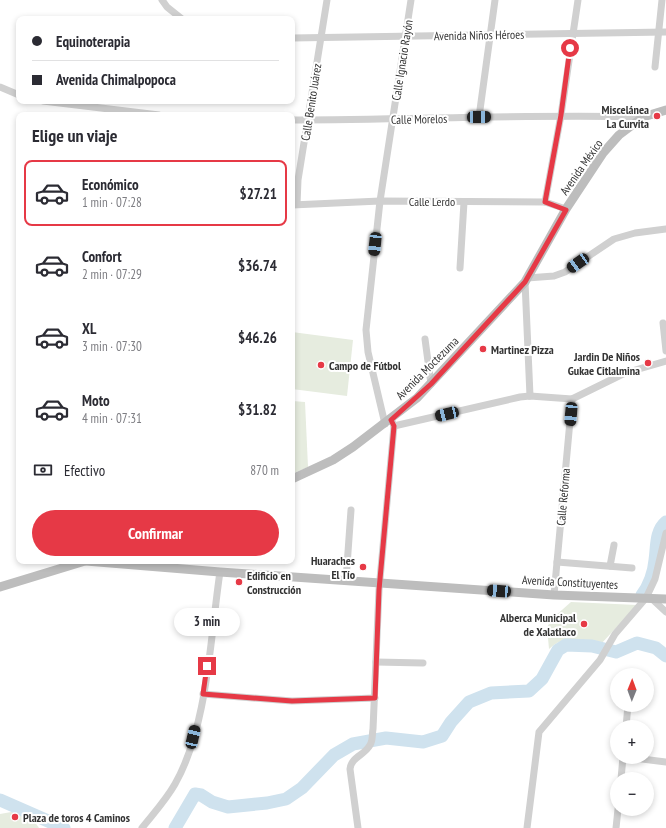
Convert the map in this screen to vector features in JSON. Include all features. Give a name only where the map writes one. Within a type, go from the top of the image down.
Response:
[{"type":"main road","name":"Avenida México","points":[[526,280],[566,210],[604,153],[619,135],[643,117],[666,110]]},
{"type":"main road","name":"Avenida Moctezuma","points":[[295,478],[333,460],[390,423],[431,384],[526,280]]},
{"type":"main road","points":[[0,586],[76,564]]},
{"type":"main road","name":"Avenida Constituyentes","points":[[123,564],[554,595],[666,599]]},
{"type":"street","points":[[162,0],[166,6],[178,16]]},
{"type":"street","name":"Calle Benito Juárez","points":[[295,198],[327,0]]},
{"type":"street","name":"Calle Ignacio Rayón","points":[[358,828],[350,765],[371,744],[373,729],[390,423],[366,341],[380,201],[411,0]]},
{"type":"street","points":[[479,117],[495,0]]},
{"type":"street","points":[[545,202],[561,115],[578,0]]},
{"type":"street","points":[[655,67],[662,0]]},
{"type":"street","name":"Avenida Niños Héroes","points":[[295,38],[666,32]]},
{"type":"street","points":[[0,87],[16,95]]},
{"type":"street","points":[[66,104],[127,112]]},
{"type":"street","name":"Calle Morelos","points":[[295,120],[561,115],[643,117]]},
{"type":"street","name":"Calle Lerdo","points":[[295,204],[380,201],[545,202],[566,210]]},
{"type":"street","points":[[460,268],[464,202]]},
{"type":"street","points":[[530,396],[526,280],[554,276],[564,272],[614,239],[635,233],[666,229]]},
{"type":"street","points":[[663,323],[666,351]]},
{"type":"street","points":[[425,339],[431,384]]},
{"type":"street","points":[[390,423],[530,396],[572,399],[625,373],[666,361]]},
{"type":"street","name":"Calle Reforma","points":[[554,595],[572,399]]},
{"type":"street","points":[[346,580],[351,510]]},
{"type":"street","points":[[527,828],[539,732],[600,660],[607,646],[649,598],[666,533]]},
{"type":"street","points":[[610,566],[614,546]]},
{"type":"street","points":[[557,562],[632,568]]},
{"type":"street","points":[[142,828],[164,800],[181,772],[190,751],[203,694],[220,572]]},
{"type":"street","points":[[649,598],[666,612]]},
{"type":"street","points":[[376,662],[423,663]]},
{"type":"street","points":[[203,694],[292,701],[375,698]]},
{"type":"street","points":[[654,760],[666,762]]},
{"type":"street","points":[[616,828],[617,816]]},
{"type":"shaded area","name":"Campo de Fútbol","points":[[295,332],[353,340],[347,396],[295,389]]},
{"type":"shaded area","points":[[295,401],[305,402],[308,467],[295,473]]},
{"type":"shaded area","name":"Alberca Municipal de Xalatlaco","points":[[571,602],[637,605],[601,644],[567,639],[555,644],[549,649],[547,627],[554,617]]},
{"type":"shaded area","name":"Plaza de toros 4 Caminos","points":[[17,811],[30,818],[39,828],[0,828],[0,814]]},
{"type":"waterway","points":[[642,595],[652,574],[658,535],[662,526],[666,522]]},
{"type":"waterway","points":[[175,828],[195,794],[201,795],[212,802],[228,807],[267,803],[286,799],[302,788],[334,755],[353,744],[386,738],[423,742],[442,736],[451,722],[469,702],[491,693],[529,691],[542,679],[558,650],[566,645],[592,646],[616,652],[637,643],[656,648],[666,656]]},
{"type":"waterway","points":[[0,800],[64,828]]},
{"type":"place","name":"Miscelánea La Curvita","points":[[657,116]]},
{"type":"place","name":"Martinez Pizza","points":[[483,349]]},
{"type":"place","name":"Jardin De Niños Gukae Citlalmina","points":[[648,363]]},
{"type":"place","name":"Campo de Fútbol","points":[[321,365]]},
{"type":"place","name":"Huaraches El Tío","points":[[363,567]]},
{"type":"place","name":"Edificio en Construcción","points":[[239,582]]},
{"type":"place","name":"Alberca Municipal de Xalatlaco","points":[[584,624]]},
{"type":"place","name":"Plaza de toros 4 Caminos","points":[[15,817]]},
{"type":"route","points":[[207,666],[203,694],[292,701],[375,698],[379,590],[394,426],[391,420],[431,384],[525,282],[566,210],[545,202],[561,115],[570,48]]}]
